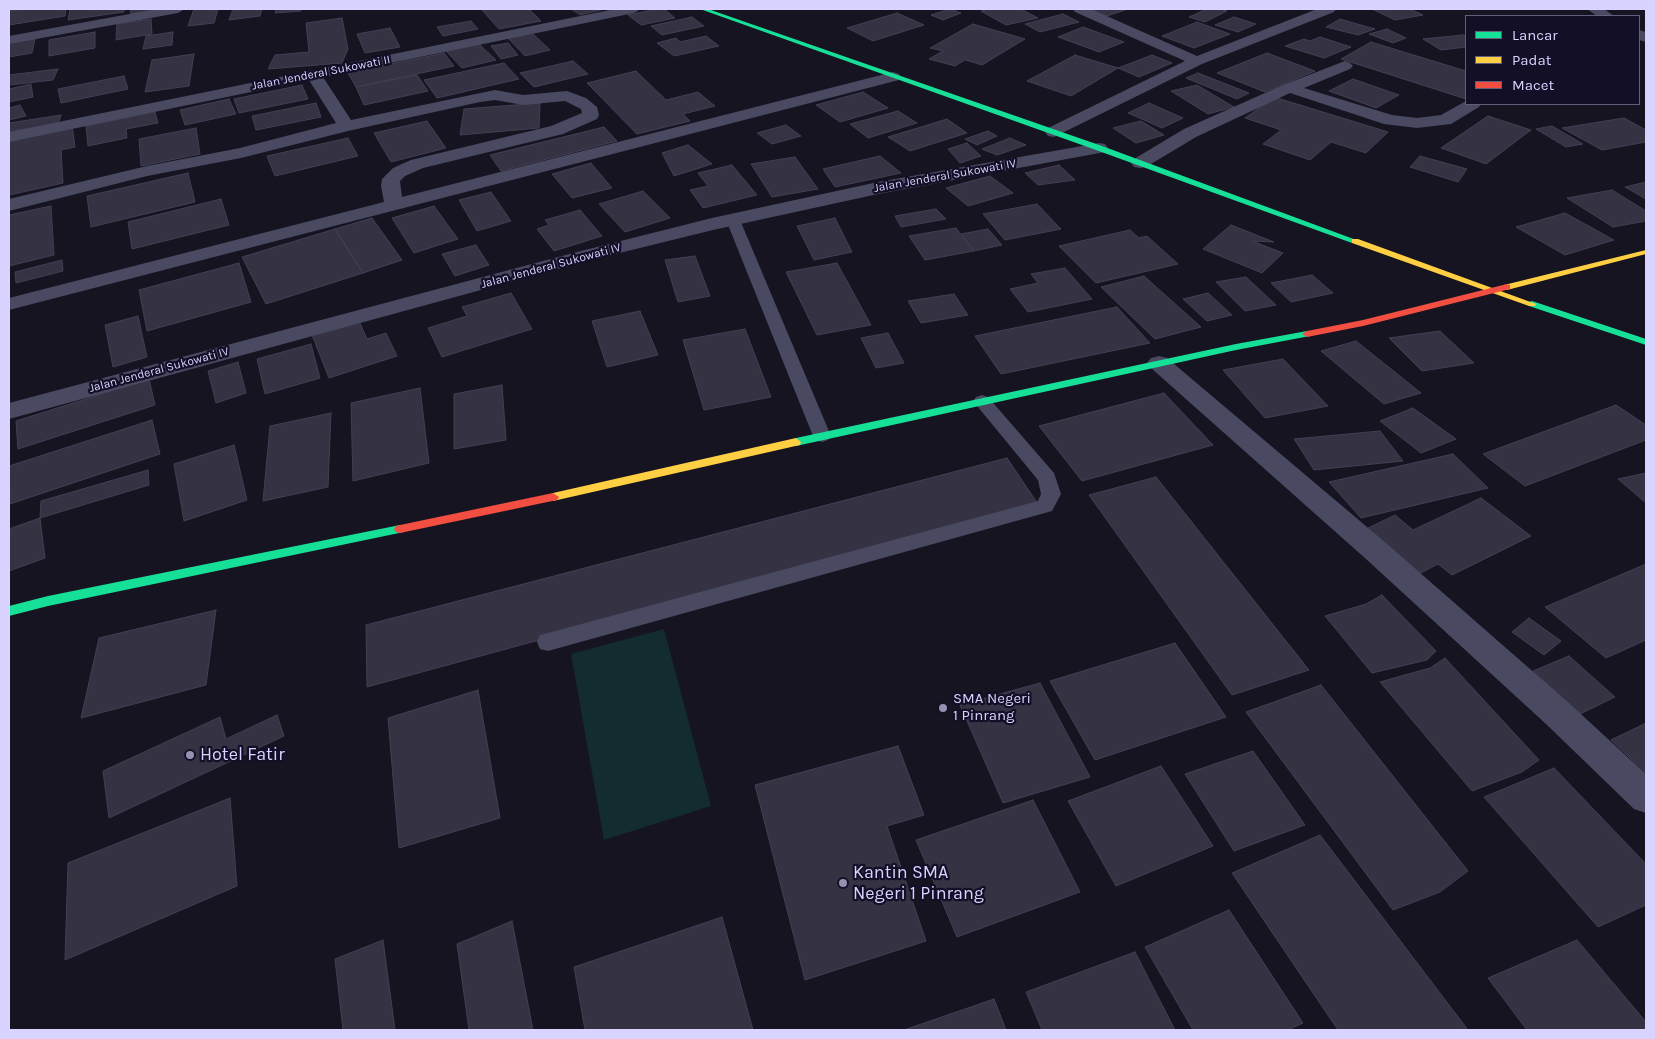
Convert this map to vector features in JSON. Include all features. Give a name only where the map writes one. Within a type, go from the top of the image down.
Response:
[{"type":"street","points":[[9,40],[178,9]]},
{"type":"street","name":"Jalan Jenderal Sukowati II","points":[[9,136],[634,9]]},
{"type":"street","points":[[703,9],[1099,148],[1495,292],[1646,342]]},
{"type":"street","points":[[1080,9],[1197,61]]},
{"type":"street","points":[[1054,132],[1197,61],[1329,9]]},
{"type":"street","points":[[1594,9],[1605,15]]},
{"type":"street","points":[[1281,11],[1303,20]]},
{"type":"street","points":[[1140,163],[1190,133],[1289,88],[1345,66]]},
{"type":"street","points":[[314,75],[346,126]]},
{"type":"street","points":[[9,304],[893,77]]},
{"type":"street","points":[[1289,88],[1390,120],[1417,123],[1445,120],[1471,105]]},
{"type":"street","points":[[9,205],[147,171],[240,153],[346,126],[495,95],[523,100],[566,96],[580,101],[589,107],[591,115],[557,130],[417,164],[399,172],[391,179],[390,186],[394,204]]},
{"type":"street","name":"Jalan Jenderal Sukowati IV","points":[[9,411],[580,257],[733,220],[822,199],[1099,148]]},
{"type":"street","points":[[9,611],[48,600],[618,484],[822,436],[1159,363],[1363,323],[1495,292],[1646,252]]},
{"type":"street","points":[[1159,363],[1515,675],[1646,797]]},
{"type":"lane","points":[[733,220],[822,436]]},
{"type":"lane","points":[[548,642],[1045,506],[1052,494],[1047,478],[982,401]]},
{"type":"green space","points":[[664,629],[711,806],[604,840],[571,654]]},
{"type":"building","points":[[66,9],[65,16],[9,25],[9,11]]},
{"type":"building","points":[[70,9],[124,9],[124,12],[68,20]]},
{"type":"building","points":[[130,9],[154,9],[154,10],[131,14]]},
{"type":"building","points":[[194,9],[218,9],[214,23],[188,26]]},
{"type":"building","points":[[233,9],[262,9],[260,16],[229,20]]},
{"type":"building","points":[[276,9],[301,9],[301,11],[275,13]]},
{"type":"building","points":[[481,9],[529,9],[541,21],[499,29]]},
{"type":"building","points":[[571,9],[605,9],[580,15]]},
{"type":"building","points":[[664,9],[675,18],[641,25],[628,15]]},
{"type":"building","points":[[950,9],[961,13],[943,20],[931,15]]},
{"type":"building","points":[[1021,9],[1038,18],[1006,25],[981,11]]},
{"type":"building","points":[[1088,9],[1128,9],[1107,16]]},
{"type":"building","points":[[1207,9],[1227,11],[1205,22],[1189,17]]},
{"type":"building","points":[[1372,9],[1410,9],[1423,15],[1395,20]]},
{"type":"building","points":[[897,13],[924,25],[873,41],[847,28]]},
{"type":"building","points":[[1063,14],[1079,22],[1040,32],[1025,24]]},
{"type":"building","points":[[692,17],[704,26],[662,35],[651,26]]},
{"type":"building","points":[[1234,17],[1256,24],[1238,32],[1215,25]]},
{"type":"building","points":[[342,18],[348,49],[342,63],[268,69],[275,55],[309,52],[306,23]]},
{"type":"building","points":[[151,19],[152,34],[116,40],[117,24]]},
{"type":"building","points":[[1340,19],[1375,29],[1358,35],[1326,27]]},
{"type":"building","points":[[471,21],[478,29],[443,36],[437,27]]},
{"type":"building","points":[[1197,22],[1230,34],[1194,48],[1162,36]]},
{"type":"building","points":[[973,24],[1025,39],[982,65],[965,60],[955,66],[929,59],[943,51],[930,48]]},
{"type":"building","points":[[1083,27],[1124,42],[1099,52],[1058,37]]},
{"type":"building","points":[[390,28],[400,47],[365,53],[357,34]]},
{"type":"building","points":[[1387,29],[1406,38],[1393,43],[1369,34]]},
{"type":"building","points":[[95,32],[95,48],[49,56],[49,40]]},
{"type":"building","points":[[173,32],[172,45],[143,49],[146,36]]},
{"type":"building","points":[[532,33],[550,50],[525,56],[508,38]]},
{"type":"building","points":[[1463,35],[1465,36],[1465,47],[1441,50],[1423,39]]},
{"type":"building","points":[[706,36],[719,46],[674,56],[657,43],[676,38],[680,42]]},
{"type":"building","points":[[1320,37],[1351,47],[1324,58],[1285,46],[1304,39],[1310,41]]},
{"type":"building","points":[[35,39],[32,53],[9,57],[9,43]]},
{"type":"building","points":[[1371,42],[1465,71],[1465,99],[1341,59]]},
{"type":"building","points":[[508,43],[518,55],[501,59],[491,46]]},
{"type":"building","points":[[479,44],[496,60],[462,68],[446,51]]},
{"type":"building","points":[[444,53],[454,66],[356,87],[348,73]]},
{"type":"building","points":[[1267,53],[1315,71],[1265,92],[1217,73]]},
{"type":"building","points":[[194,54],[189,86],[145,92],[152,60]]},
{"type":"building","points":[[1075,55],[1118,68],[1071,96],[1027,81]]},
{"type":"building","points":[[1152,55],[1172,63],[1139,77],[1118,68]]},
{"type":"building","points":[[573,61],[588,74],[534,87],[520,73]]},
{"type":"building","points":[[504,63],[519,79],[437,98],[424,80]]},
{"type":"building","points":[[58,69],[53,80],[9,85],[9,75]]},
{"type":"building","points":[[636,71],[666,100],[698,92],[715,106],[683,114],[690,121],[637,134],[587,83]]},
{"type":"building","points":[[1198,73],[1249,93],[1237,99],[1186,78]]},
{"type":"building","points":[[417,75],[428,91],[364,105],[356,87]]},
{"type":"building","points":[[124,76],[128,89],[61,103],[58,89]]},
{"type":"building","points":[[1353,79],[1399,95],[1376,108],[1329,91]]},
{"type":"building","points":[[31,84],[33,97],[9,102],[9,89]]},
{"type":"building","points":[[302,85],[308,99],[239,113],[234,99]]},
{"type":"building","points":[[1197,85],[1234,107],[1208,114],[1171,91]]},
{"type":"building","points":[[863,92],[888,108],[840,122],[816,105]]},
{"type":"building","points":[[1274,97],[1388,132],[1366,153],[1331,142],[1310,160],[1263,144],[1281,130],[1245,118]]},
{"type":"building","points":[[229,99],[236,114],[185,125],[180,110]]},
{"type":"building","points":[[316,103],[321,117],[256,130],[252,116]]},
{"type":"building","points":[[540,103],[539,128],[460,135],[464,109]]},
{"type":"building","points":[[1149,103],[1183,118],[1162,128],[1128,113]]},
{"type":"building","points":[[20,105],[26,116],[9,120],[9,108]]},
{"type":"building","points":[[898,111],[917,123],[868,138],[850,124]]},
{"type":"building","points":[[155,112],[158,123],[126,129],[127,138],[88,146],[86,126]]},
{"type":"building","points":[[61,115],[58,124],[9,132],[9,123]]},
{"type":"building","points":[[1488,116],[1531,130],[1486,164],[1441,148]]},
{"type":"building","points":[[1624,118],[1646,130],[1646,142],[1602,150],[1562,128]]},
{"type":"building","points":[[947,119],[967,133],[910,151],[888,137]]},
{"type":"building","points":[[427,121],[446,148],[391,162],[374,133]]},
{"type":"building","points":[[1141,121],[1164,135],[1136,143],[1113,128]]},
{"type":"building","points":[[72,125],[75,147],[61,150],[63,183],[9,195],[9,138]]},
{"type":"building","points":[[786,125],[801,136],[772,144],[757,133]]},
{"type":"building","points":[[1552,126],[1583,144],[1566,147],[1536,129]]},
{"type":"building","points":[[604,127],[617,141],[501,171],[490,155]]},
{"type":"building","points":[[196,128],[200,154],[141,166],[139,139]]},
{"type":"building","points":[[988,131],[997,136],[977,145],[965,139]]},
{"type":"building","points":[[348,138],[358,156],[275,176],[267,156]]},
{"type":"building","points":[[1010,138],[1026,145],[997,155],[982,149]]},
{"type":"building","points":[[967,143],[981,156],[960,163],[948,149]]},
{"type":"building","points":[[688,145],[712,164],[674,176],[662,153]]},
{"type":"building","points":[[880,156],[901,173],[835,187],[823,169]]},
{"type":"building","points":[[1420,156],[1467,169],[1458,182],[1410,167]]},
{"type":"building","points":[[795,157],[818,189],[772,197],[751,164]]},
{"type":"building","points":[[591,163],[612,188],[572,198],[552,174]]},
{"type":"building","points":[[732,165],[757,195],[703,208],[690,190],[708,186],[698,173]]},
{"type":"building","points":[[1059,165],[1075,180],[1038,185],[1025,173]]},
{"type":"building","points":[[188,173],[195,202],[91,227],[87,196]]},
{"type":"building","points":[[990,176],[1013,193],[968,206],[946,188]]},
{"type":"building","points":[[1646,182],[1646,199],[1625,187]]},
{"type":"building","points":[[1612,190],[1646,211],[1646,221],[1613,227],[1567,198]]},
{"type":"building","points":[[643,191],[670,218],[625,232],[599,204]]},
{"type":"building","points":[[491,192],[511,221],[477,231],[459,200]]},
{"type":"building","points":[[221,199],[229,225],[132,249],[128,222]]},
{"type":"building","points":[[1037,204],[1061,229],[1005,240],[983,214]]},
{"type":"building","points":[[51,206],[54,255],[9,266],[9,215]]},
{"type":"building","points":[[434,206],[458,239],[414,253],[392,218]]},
{"type":"building","points":[[936,209],[946,219],[901,227],[895,216]]},
{"type":"building","points":[[580,210],[602,236],[554,251],[537,229],[549,225],[545,220]]},
{"type":"building","points":[[1565,213],[1614,240],[1565,255],[1516,227]]},
{"type":"building","points":[[372,218],[402,260],[363,273],[335,229]]},
{"type":"building","points":[[835,218],[852,252],[814,260],[797,226]]},
{"type":"building","points":[[1231,225],[1274,242],[1252,241],[1283,253],[1262,273],[1203,249]]},
{"type":"building","points":[[956,228],[974,251],[925,260],[909,236]]},
{"type":"building","points":[[335,229],[363,273],[266,304],[242,257]]},
{"type":"building","points":[[988,229],[1002,245],[974,251],[961,234]]},
{"type":"building","points":[[1130,230],[1139,238],[1147,236],[1178,264],[1096,283],[1059,246]]},
{"type":"building","points":[[476,245],[489,265],[455,276],[442,254]]},
{"type":"building","points":[[695,256],[710,296],[678,302],[665,260]]},
{"type":"building","points":[[62,260],[63,271],[16,283],[15,272]]},
{"type":"building","points":[[239,263],[251,302],[147,331],[139,290]]},
{"type":"building","points":[[837,263],[871,325],[817,335],[786,272]]},
{"type":"building","points":[[1065,268],[1092,299],[1028,312],[1010,289],[1038,283],[1031,274]]},
{"type":"building","points":[[1312,275],[1333,293],[1291,302],[1271,283]]},
{"type":"building","points":[[1144,276],[1201,327],[1155,339],[1101,287]]},
{"type":"building","points":[[1246,277],[1276,305],[1245,311],[1216,282]]},
{"type":"building","points":[[511,293],[532,329],[442,357],[428,328],[467,316],[462,307]]},
{"type":"building","points":[[1208,293],[1232,315],[1207,321],[1183,299]]},
{"type":"building","points":[[954,294],[968,315],[921,323],[908,301]]},
{"type":"building","points":[[1117,307],[1150,343],[1001,374],[975,336]]},
{"type":"building","points":[[640,311],[658,355],[607,367],[592,321]]},
{"type":"building","points":[[138,316],[147,357],[113,367],[105,325]]},
{"type":"building","points":[[359,321],[367,339],[386,333],[397,356],[329,378],[312,335]]},
{"type":"building","points":[[745,329],[771,397],[704,410],[683,340]]},
{"type":"building","points":[[1440,331],[1474,363],[1422,371],[1389,338]]},
{"type":"building","points":[[888,333],[904,363],[876,368],[861,338]]},
{"type":"building","points":[[1356,341],[1421,393],[1384,404],[1321,351]]},
{"type":"building","points":[[311,344],[320,378],[265,394],[257,359]]},
{"type":"building","points":[[1283,359],[1328,406],[1265,418],[1223,370]]},
{"type":"building","points":[[238,362],[246,393],[216,403],[208,371]]},
{"type":"building","points":[[149,379],[155,405],[18,449],[16,421]]},
{"type":"building","points":[[502,385],[506,440],[454,449],[454,394]]},
{"type":"building","points":[[420,388],[429,463],[353,481],[351,403]]},
{"type":"building","points":[[1164,393],[1213,445],[1082,481],[1039,426]]},
{"type":"building","points":[[1616,405],[1646,425],[1646,440],[1525,486],[1483,454]]},
{"type":"building","points":[[1413,408],[1456,439],[1421,453],[1380,421]]},
{"type":"building","points":[[331,413],[328,487],[263,501],[270,426]]},
{"type":"building","points":[[152,420],[160,454],[10,504],[9,466]]},
{"type":"building","points":[[1380,431],[1403,461],[1314,470],[1294,439]]},
{"type":"building","points":[[234,445],[247,500],[184,521],[174,464]]},
{"type":"building","points":[[1453,454],[1488,488],[1361,518],[1329,482]]},
{"type":"building","points":[[1007,458],[1038,504],[367,687],[366,625]]},
{"type":"building","points":[[148,470],[149,485],[40,518],[41,501]]},
{"type":"building","points":[[1646,473],[1646,503],[1618,479]]},
{"type":"building","points":[[1156,477],[1309,670],[1232,695],[1089,495]]},
{"type":"building","points":[[1481,498],[1531,536],[1452,575],[1438,564],[1415,576],[1362,531],[1395,515],[1413,530]]},
{"type":"building","points":[[40,518],[45,558],[9,571],[9,529]]},
{"type":"building","points":[[1646,564],[1646,640],[1606,658],[1545,607]]},
{"type":"building","points":[[1382,595],[1436,651],[1427,660],[1372,673],[1325,616],[1366,604]]},
{"type":"building","points":[[216,610],[206,685],[81,718],[99,638]]},
{"type":"building","points":[[1529,618],[1561,641],[1544,655],[1512,632]]},
{"type":"building","points":[[1175,643],[1226,717],[1095,760],[1050,681]]},
{"type":"building","points":[[1569,656],[1615,697],[1580,714],[1533,671]]},
{"type":"building","points":[[1445,658],[1539,760],[1522,772],[1472,791],[1380,682],[1430,668]]},
{"type":"building","points":[[1040,683],[1090,777],[1003,803],[960,705]]},
{"type":"building","points":[[1321,685],[1468,871],[1440,892],[1393,910],[1246,712]]},
{"type":"building","points":[[478,690],[500,818],[399,848],[388,718]]},
{"type":"building","name":"Hotel Fatir","points":[[277,715],[284,736],[109,818],[103,771],[220,717],[226,739]]},
{"type":"building","points":[[1646,723],[1646,773],[1611,740]]},
{"type":"building","name":"Kantin SMA Negeri 1 Pinrang","points":[[898,746],[924,815],[887,826],[926,941],[805,980],[755,785]]},
{"type":"building","points":[[1253,751],[1305,825],[1234,851],[1185,774]]},
{"type":"building","points":[[1161,766],[1213,846],[1116,886],[1068,801]]},
{"type":"building","points":[[1554,768],[1646,864],[1646,905],[1598,927],[1484,797]]},
{"type":"building","points":[[230,798],[237,886],[65,960],[68,863]]},
{"type":"building","points":[[1033,800],[1080,892],[957,937],[916,840]]},
{"type":"building","points":[[1320,835],[1468,1030],[1338,1030],[1232,873]]},
{"type":"building","points":[[1229,910],[1303,1023],[1288,1030],[1193,1030],[1145,947]]},
{"type":"building","points":[[722,917],[753,1030],[585,1030],[574,967]]},
{"type":"building","points":[[512,921],[533,1030],[469,1030],[457,944]]},
{"type":"building","points":[[383,940],[395,1030],[343,1030],[335,959]]},
{"type":"building","points":[[1577,940],[1646,1022],[1646,1030],[1527,1030],[1488,978]]},
{"type":"building","points":[[1135,952],[1175,1030],[1042,1030],[1026,992]]},
{"type":"building","points":[[994,999],[1006,1030],[904,1030]]},
{"type":"traffic: fast","points":[[703,9],[1099,148],[1355,241]]},
{"type":"traffic: fast","points":[[1532,304],[1646,342]]},
{"type":"traffic: fast","points":[[796,442],[1236,347],[1307,334]]},
{"type":"traffic: fast","points":[[9,611],[48,601],[400,529]]},
{"type":"traffic: slow","points":[[1355,241],[1532,304]]},
{"type":"traffic: slow","points":[[1507,287],[1646,252]]},
{"type":"traffic: slow","points":[[553,497],[796,442]]},
{"type":"traffic: jam","points":[[1307,334],[1363,323],[1507,287]]},
{"type":"traffic: jam","points":[[400,529],[553,497]]},
{"type":"place","name":"SMA Negeri 1 Pinrang","points":[[943,708]]},
{"type":"place","name":"Hotel Fatir","points":[[190,755]]},
{"type":"place","name":"Kantin SMA Negeri 1 Pinrang","points":[[843,883]]}]
